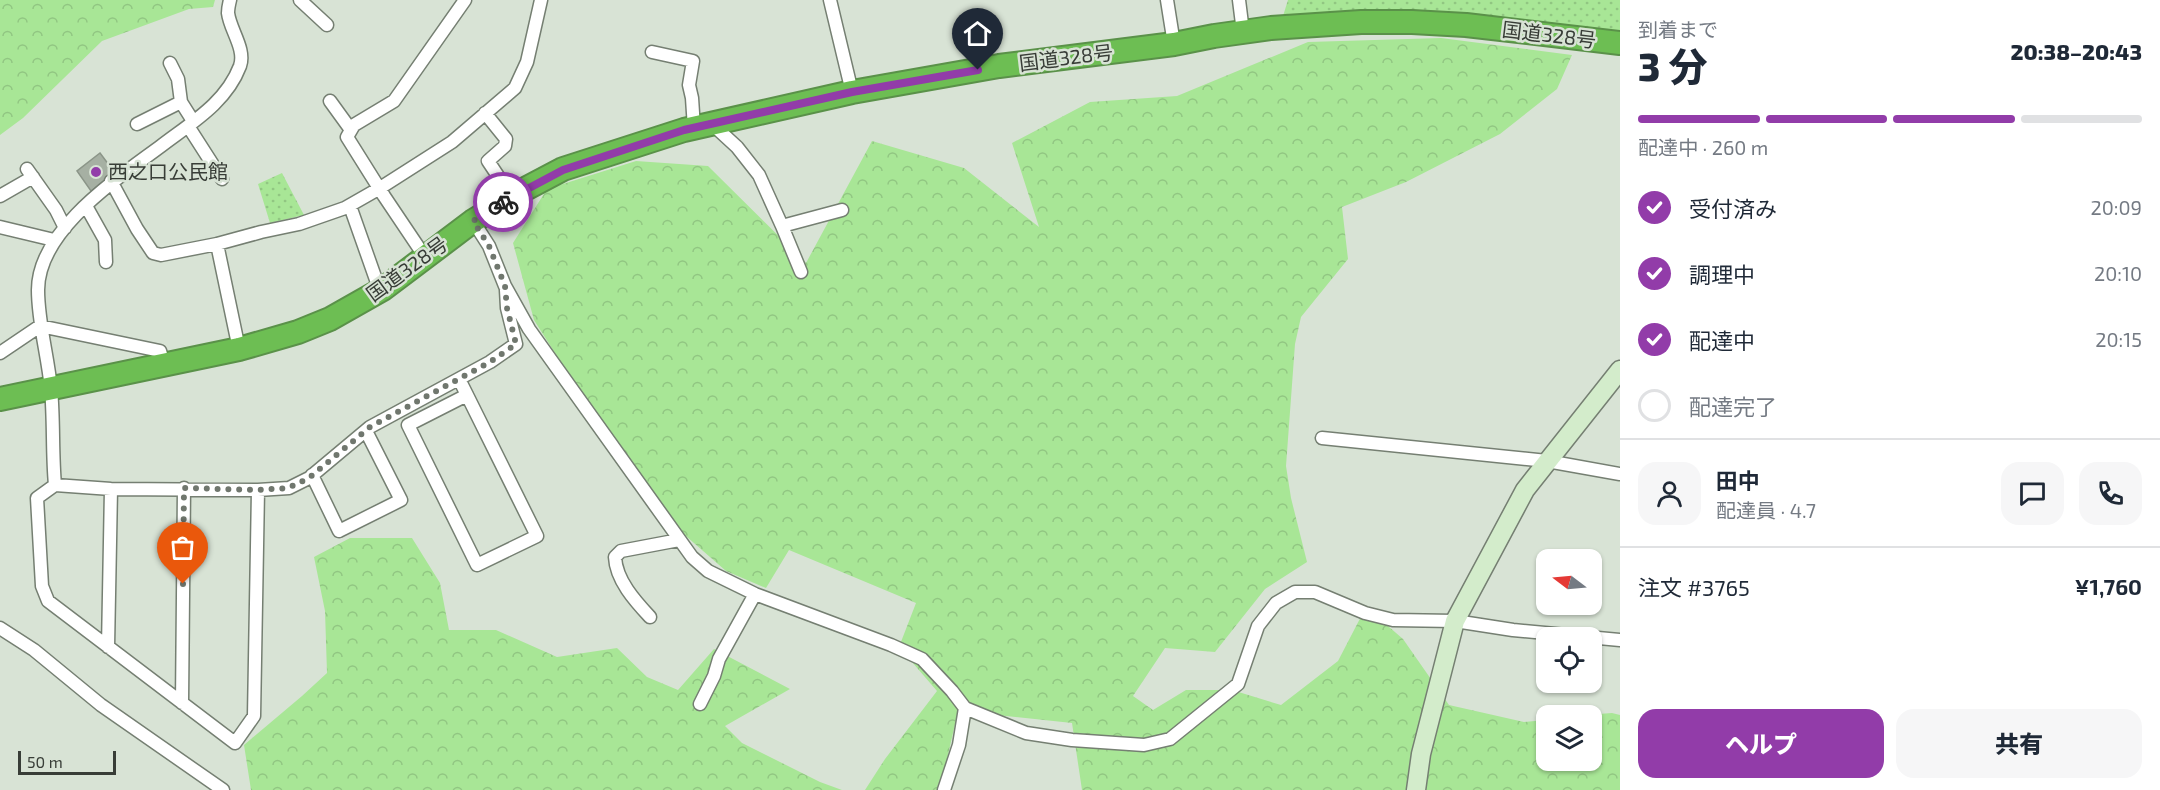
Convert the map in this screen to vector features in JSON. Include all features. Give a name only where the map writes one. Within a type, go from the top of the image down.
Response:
[{"type":"highway","name":"国道328号","points":[[0,399],[267,342],[319,323],[380,291],[473,221],[563,170],[703,126],[852,92],[999,66],[1174,44],[1243,32],[1350,23],[1412,22],[1467,25],[1620,44]]},
{"type":"street","points":[[55,485],[51,388],[40,326],[38,288],[43,260],[54,240],[111,181],[216,104],[241,64],[239,44],[228,12],[230,0]]},
{"type":"street","points":[[300,0],[327,25]]},
{"type":"street","points":[[425,257],[347,137],[354,125],[394,101],[465,0]]},
{"type":"street","points":[[111,181],[153,253],[161,255],[298,224],[350,206],[452,142],[515,88],[527,62],[541,0]]},
{"type":"street","points":[[830,0],[852,92]]},
{"type":"street","points":[[1167,0],[1174,44]]},
{"type":"street","points":[[1239,0],[1243,32]]},
{"type":"street","points":[[652,52],[693,61],[689,85],[703,126],[737,147],[759,175],[801,272]]},
{"type":"street","points":[[170,63],[178,79],[181,102],[190,123],[222,179]]},
{"type":"street","points":[[137,124],[181,102]]},
{"type":"street","points":[[330,102],[351,130]]},
{"type":"street","points":[[485,113],[506,139],[505,146],[488,161],[512,197]]},
{"type":"street","points":[[0,196],[30,173],[56,210],[65,228]]},
{"type":"street","points":[[86,206],[105,240],[106,262]]},
{"type":"street","points":[[350,206],[380,291]]},
{"type":"street","points":[[782,226],[842,210]]},
{"type":"street","points":[[473,221],[489,246],[505,286],[529,329],[692,557],[708,571],[755,594],[891,645],[922,659],[965,708],[1026,733],[1072,740],[1144,745],[1170,739],[1238,684],[1258,626],[1276,603],[1295,592],[1315,592],[1365,614],[1394,620],[1455,621],[1513,630],[1620,639]]},
{"type":"street","points":[[0,227],[54,240]]},
{"type":"street","points":[[217,244],[239,349]]},
{"type":"street","points":[[258,490],[254,716],[235,743],[48,601],[42,586],[37,498],[55,485],[111,489],[258,490],[288,488],[312,475],[366,431],[459,380],[516,344],[507,308],[505,286]]},
{"type":"street","points":[[0,353],[40,326],[160,351],[164,364]]},
{"type":"street","points":[[1416,790],[1421,754],[1455,621],[1525,490],[1620,370]]},
{"type":"street","points":[[459,380],[466,394],[537,536],[477,565],[408,425],[466,394]]},
{"type":"street","points":[[312,475],[339,531],[401,500],[366,431]]},
{"type":"street","points":[[1322,438],[1547,461],[1620,474]]},
{"type":"street","points":[[182,703],[184,488]]},
{"type":"street","points":[[108,647],[111,489]]},
{"type":"street","points":[[651,617],[634,599],[616,567],[615,557],[621,551],[679,540]]},
{"type":"street","points":[[700,704],[714,676],[719,659],[755,594]]},
{"type":"street","points":[[0,628],[34,650],[101,705],[223,790]]},
{"type":"street","points":[[944,790],[959,745],[965,708]]},
{"type":"green space","points":[[0,0],[215,0],[213,7],[189,9],[102,41],[23,118],[0,135]]},
{"type":"green space","points":[[1288,0],[1620,0],[1620,33],[1283,16]]},
{"type":"green space","points":[[1441,38],[1572,55],[1557,89],[1500,134],[1406,182],[1342,207],[1348,259],[1301,317],[1295,344],[1286,466],[1291,498],[1307,562],[1265,589],[1215,652],[1165,648],[1133,696],[1153,710],[1186,690],[1232,690],[1281,705],[1338,661],[1366,607],[1403,639],[1449,705],[1524,722],[1536,721],[1536,771],[1602,771],[1602,714],[1620,715],[1620,790],[1082,790],[1072,723],[958,711],[940,790],[865,790],[885,759],[937,691],[899,647],[916,603],[789,550],[766,588],[726,571],[663,516],[608,437],[534,320],[513,243],[547,189],[636,161],[708,166],[806,263],[872,141],[964,168],[1039,227],[1012,143],[1090,102],[1177,96],[1308,42]]},
{"type":"green space","points":[[282,173],[304,215],[270,223],[258,184]]},
{"type":"green space","points":[[350,538],[412,538],[440,583],[449,630],[496,630],[557,657],[617,648],[647,677],[678,690],[714,649],[790,689],[725,726],[742,743],[820,782],[842,790],[251,790],[244,745],[327,673],[325,611],[314,557]]},
{"type":"building","name":"西之口公民館","points":[[100,153],[115,173],[91,191],[77,171]]},
{"type":"way so far","points":[[183,584],[184,488],[258,490],[288,488],[309,478],[370,427],[490,362],[516,344],[507,308],[505,286],[489,246],[473,221],[503,202]]},
{"type":"place","name":"西之口公民館","points":[[96,172]]},
{"type":"route","points":[[503,202],[563,170],[684,130],[852,92],[978,70]]}]
